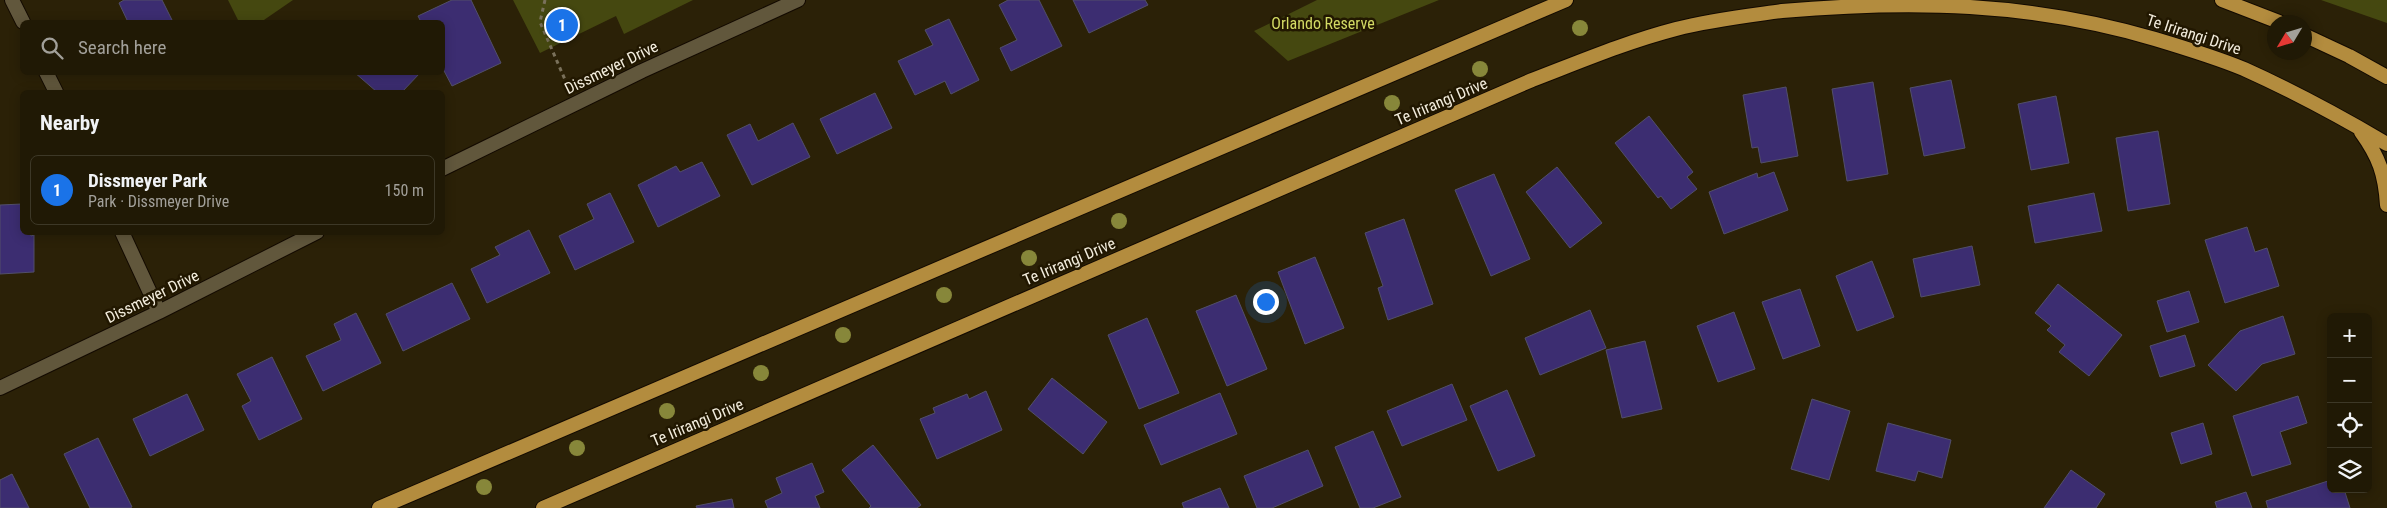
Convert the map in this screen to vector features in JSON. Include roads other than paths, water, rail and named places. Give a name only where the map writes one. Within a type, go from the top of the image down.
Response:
[{"type":"main road","points":[[379,508],[1566,0]]},
{"type":"main road","points":[[2222,0],[2267,18]]},
{"type":"main road","name":"Te Irirangi Drive","points":[[543,508],[1532,80],[1629,44],[1676,29],[1727,18],[1833,4],[1936,1],[2004,7],[2101,23],[2197,52],[2244,69],[2356,126],[2387,144]]},
{"type":"main road","points":[[2312,39],[2384,74]]},
{"type":"main road","points":[[2356,126],[2372,148],[2381,167],[2386,181],[2387,205]]},
{"type":"street","points":[[12,0],[22,20]]},
{"type":"street","name":"Dissmeyer Drive","points":[[445,168],[575,104],[798,0]]},
{"type":"street","points":[[48,75],[55,90]]},
{"type":"street","points":[[123,235],[159,312]]},
{"type":"street","name":"Dissmeyer Drive","points":[[0,388],[159,312],[311,235]]},
{"type":"place","name":"Dissmeyer Park","points":[[562,25]]},
{"type":"park label","name":"Orlando Reserve","points":[[1323,23]]}]
